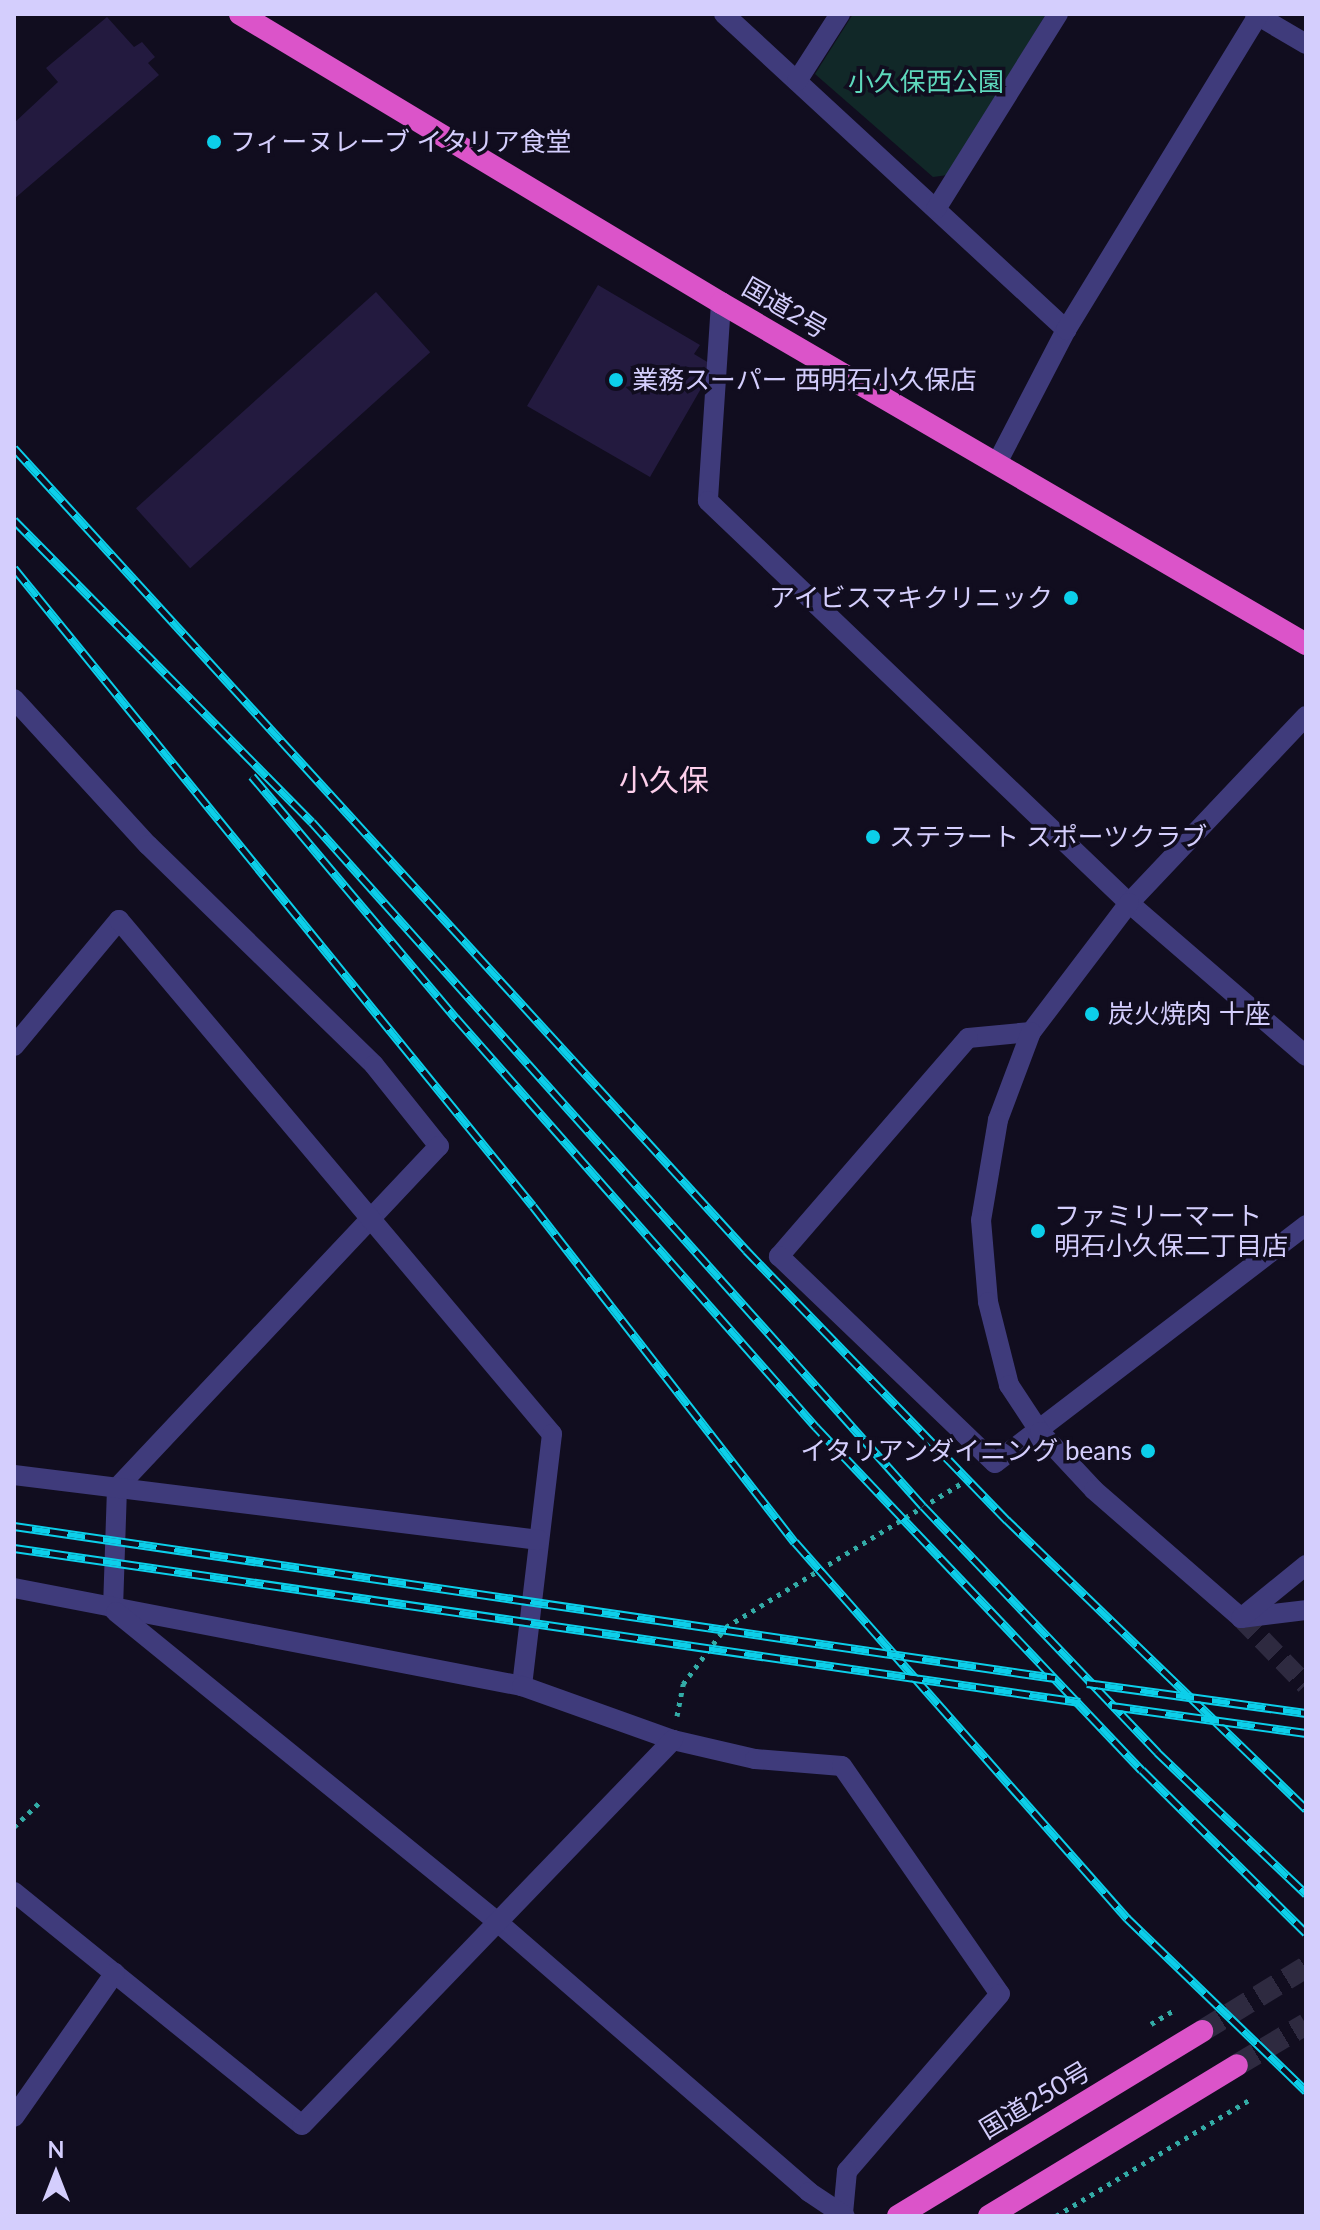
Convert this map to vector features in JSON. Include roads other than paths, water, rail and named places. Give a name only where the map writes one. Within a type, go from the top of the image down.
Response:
[{"type":"highway","name":"国道2号","points":[[240,14],[721,303],[1306,644]]},
{"type":"highway","name":"国道250号","points":[[898,2216],[1202,2031]]},
{"type":"highway","points":[[989,2216],[1237,2065]]},
{"type":"street","points":[[724,14],[1066,330]]},
{"type":"street","points":[[797,81],[840,14]]},
{"type":"street","points":[[936,209],[1058,14]]},
{"type":"street","points":[[997,463],[1066,330],[1257,15],[1306,44]]},
{"type":"street","points":[[721,303],[708,501],[1129,903],[1306,1056]]},
{"type":"street","points":[[14,699],[148,845],[374,1065],[439,1146],[366,1219],[117,1488],[113,1609]]},
{"type":"street","points":[[1306,716],[1129,903],[1031,1032],[998,1120],[981,1220],[988,1302],[1009,1385],[1040,1432],[1094,1490],[1241,1618],[1306,1610]]},
{"type":"street","points":[[14,1046],[119,920],[366,1219],[552,1434],[522,1686]]},
{"type":"street","points":[[1031,1032],[968,1038],[779,1256],[995,1463],[1040,1432],[1306,1225]]},
{"type":"street","points":[[14,1475],[539,1540]]},
{"type":"street","points":[[1241,1618],[1306,1565]]},
{"type":"street","points":[[14,1588],[522,1686],[673,1740],[755,1759],[842,1766],[1000,1994],[847,2171],[843,2215],[809,2192],[501,1925],[113,1609]]},
{"type":"street","points":[[14,1892],[302,2125],[501,1925],[673,1740]]},
{"type":"street","points":[[14,2117],[115,1973]]},
{"type":"tunnel","points":[[1241,1618],[1306,1685]]},
{"type":"tunnel","points":[[1202,2031],[1306,1967]]},
{"type":"tunnel","points":[[1237,2065],[1306,2024]]},
{"type":"railway","points":[[14,448],[746,1250],[1007,1520],[1306,1809]]},
{"type":"railway","points":[[14,520],[312,822],[923,1506],[1157,1752],[1306,1894]]},
{"type":"railway","points":[[14,568],[533,1206],[795,1542],[1127,1918],[1306,2091]]},
{"type":"railway","points":[[252,776],[456,1018],[816,1427],[1142,1770],[1306,1933]]},
{"type":"railway","points":[[14,1526],[1055,1678]]},
{"type":"railway","points":[[14,1548],[1080,1702]]},
{"type":"railway","points":[[1087,1683],[1306,1713]]},
{"type":"railway","points":[[1112,1706],[1306,1733]]},
{"type":"place","name":"フィーヌレーブ イタリア食堂","points":[[214,142]]},
{"type":"place","name":"業務スーパー 西明石小久保店","points":[[616,380]]},
{"type":"place","name":"アイビスマキクリニック","points":[[1071,598]]},
{"type":"place","name":"ステラート スポーツクラブ","points":[[873,837]]},
{"type":"place","name":"炭火焼肉 十座","points":[[1092,1014]]},
{"type":"place","name":"ファミリーマート 明石小久保二丁目店","points":[[1038,1231]]},
{"type":"place","name":"イタリアンダイニング beans","points":[[1148,1451]]},
{"type":"district","name":"小久保","points":[[664,779]]},
{"type":"park label","name":"小久保西公園","points":[[926,82]]}]
